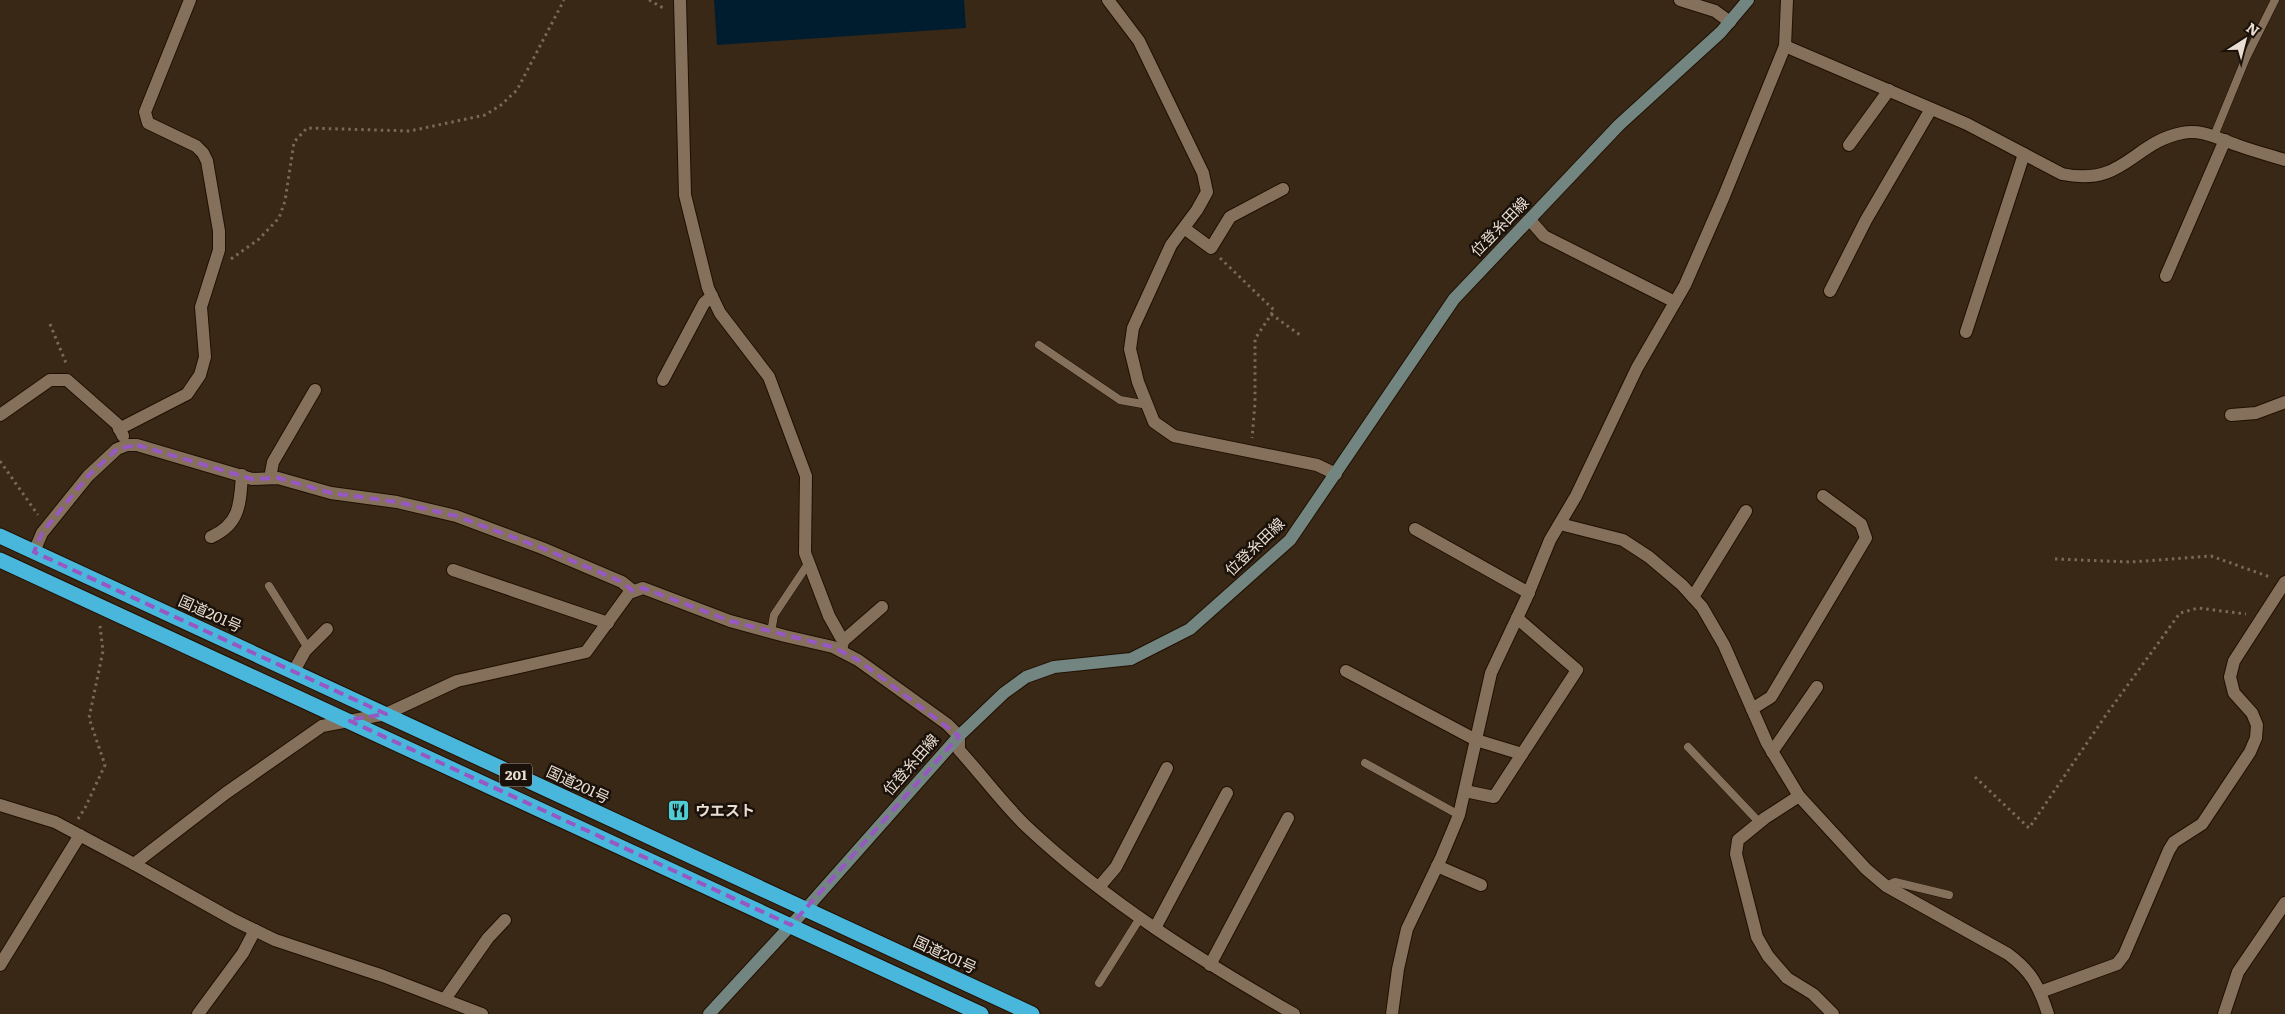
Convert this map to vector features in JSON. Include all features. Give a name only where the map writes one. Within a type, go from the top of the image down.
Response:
[{"type":"highway","name":"国道201号","points":[[0,536],[1032,1014]]},
{"type":"highway","name":"201","points":[[0,560],[348,720],[478,783],[791,925],[981,1014]]},
{"type":"main road","name":"位登糸田線","points":[[709,1014],[805,910],[959,736],[1004,694],[1026,677],[1054,667],[1131,659],[1190,629],[1290,540],[1454,299],[1620,125],[1730,22],[1748,0]]},
{"type":"street","points":[[119,429],[187,394],[200,375],[205,356],[201,307],[219,250],[219,231],[207,161],[196,146],[148,123],[145,112],[190,0]]},
{"type":"street","points":[[680,0],[685,195],[708,288],[720,313],[769,377],[791,433],[806,476],[804,553],[842,646],[858,660],[947,724],[959,736],[960,750],[1026,826],[1099,887],[1140,918],[1210,965],[1294,1014]]},
{"type":"street","points":[[1108,0],[1139,40],[1203,173],[1207,192],[1171,245],[1134,328],[1130,349],[1138,382],[1154,422],[1174,436],[1317,465],[1336,474]]},
{"type":"street","points":[[1680,0],[1715,11],[1730,22]]},
{"type":"street","points":[[1392,1014],[1398,969],[1407,929],[1459,815],[1491,674],[1518,618],[1550,540],[1576,496],[1637,368],[1685,285],[1724,196],[1785,46],[1787,0]]},
{"type":"street","points":[[1785,46],[1967,124],[2062,174],[2078,178],[2106,175],[2159,141],[2182,133],[2208,134],[2285,160]]},
{"type":"street","points":[[1849,145],[1889,90]]},
{"type":"street","points":[[1830,291],[1866,220],[1931,109]]},
{"type":"street","points":[[2166,276],[2220,138]]},
{"type":"street","points":[[1966,332],[2024,154]]},
{"type":"street","points":[[1184,228],[1211,248],[1230,217],[1283,188]]},
{"type":"street","points":[[1530,220],[1544,236],[1675,302]]},
{"type":"street","points":[[663,380],[704,303],[712,296]]},
{"type":"street","points":[[0,415],[50,380],[67,380],[117,424],[127,445]]},
{"type":"street","points":[[270,478],[273,462],[315,390]]},
{"type":"street","points":[[2230,415],[2256,413],[2285,402]]},
{"type":"street","points":[[34,552],[42,533],[88,476],[117,449],[127,445],[137,445],[252,478],[278,478],[332,493],[397,502],[456,516],[551,552],[622,582],[633,592]]},
{"type":"street","points":[[211,537],[224,531],[238,512],[242,474]]},
{"type":"street","points":[[1752,709],[1771,697],[1866,538],[1861,524],[1823,496]]},
{"type":"street","points":[[1693,597],[1746,511]]},
{"type":"street","points":[[1560,524],[1622,540],[1650,557],[1682,584],[1702,607],[1724,645],[1772,752],[1799,796],[1866,869],[1886,886],[2008,954],[2025,967],[2040,992],[2048,1014]]},
{"type":"street","points":[[1415,529],[1529,593]]},
{"type":"street","points":[[453,570],[608,623]]},
{"type":"street","points":[[2040,992],[2118,964],[2124,955],[2169,850],[2174,842],[2202,824],[2250,752],[2256,738],[2257,725],[2252,712],[2234,692],[2230,677],[2234,661],[2261,620],[2280,580]]},
{"type":"street","points":[[134,864],[226,793],[322,726],[386,714],[457,680],[586,652],[629,593],[643,588],[730,620],[833,647],[842,646],[882,607]]},
{"type":"street","points":[[1465,791],[1494,797],[1577,670],[1518,618]]},
{"type":"street","points":[[294,672],[308,648],[326,629]]},
{"type":"street","points":[[1346,671],[1476,740],[1522,754]]},
{"type":"street","points":[[1772,752],[1817,687]]},
{"type":"street","points":[[1099,887],[1116,867],[1167,768]]},
{"type":"street","points":[[1155,928],[1227,793]]},
{"type":"street","points":[[1799,796],[1759,822],[1738,840],[1736,854],[1757,937],[1768,956],[1787,978],[1813,994],[1833,1014]]},
{"type":"street","points":[[0,805],[55,822],[234,920],[276,940],[445,999],[482,1014]]},
{"type":"street","points":[[1210,965],[1288,818]]},
{"type":"street","points":[[0,965],[76,833]]},
{"type":"street","points":[[1437,866],[1481,885]]},
{"type":"street","points":[[2224,1014],[2238,972],[2285,903]]},
{"type":"street","points":[[445,999],[488,938],[505,920]]},
{"type":"street","points":[[198,1014],[243,953],[255,930]]},
{"type":"lane","points":[[2220,138],[2246,58],[2275,0]]},
{"type":"lane","points":[[1039,345],[1120,400],[1148,406]]},
{"type":"lane","points":[[771,632],[774,615],[808,564]]},
{"type":"lane","points":[[269,586],[308,648]]},
{"type":"lane","points":[[1688,747],[1759,822]]},
{"type":"lane","points":[[1365,762],[1459,815]]},
{"type":"lane","points":[[1886,886],[1896,882],[1949,895]]},
{"type":"lane","points":[[1099,983],[1140,918]]},
{"type":"path","points":[[215,265],[233,258],[260,239],[279,218],[285,201],[294,142],[307,128],[410,131],[485,115],[501,105],[516,90],[564,0]]},
{"type":"path","points":[[1211,248],[1274,310],[1255,339],[1255,403],[1251,451]]},
{"type":"path","points":[[1271,314],[1300,335]]},
{"type":"path","points":[[50,324],[66,363],[58,380]]},
{"type":"path","points":[[0,461],[41,520]]},
{"type":"path","points":[[2055,558],[2131,562],[2211,556],[2280,580]]},
{"type":"path","points":[[1975,777],[2029,828],[2112,707],[2180,613],[2198,608],[2245,613],[2261,620]]},
{"type":"path","points":[[76,833],[85,808],[105,765],[90,718],[103,651],[100,626]]},
{"type":"highlighted area","points":[[137,445],[252,479],[278,478],[331,493],[397,502],[456,516],[542,548],[622,582],[633,591],[643,588],[730,621],[833,647],[858,660],[959,736],[791,925],[348,720],[386,714],[34,552],[42,533],[88,476],[117,449]]},
{"type":"water","points":[[714,0],[964,0],[966,28],[717,45]]},
{"type":"place","name":"ウエスト","points":[[679,811]]}]
